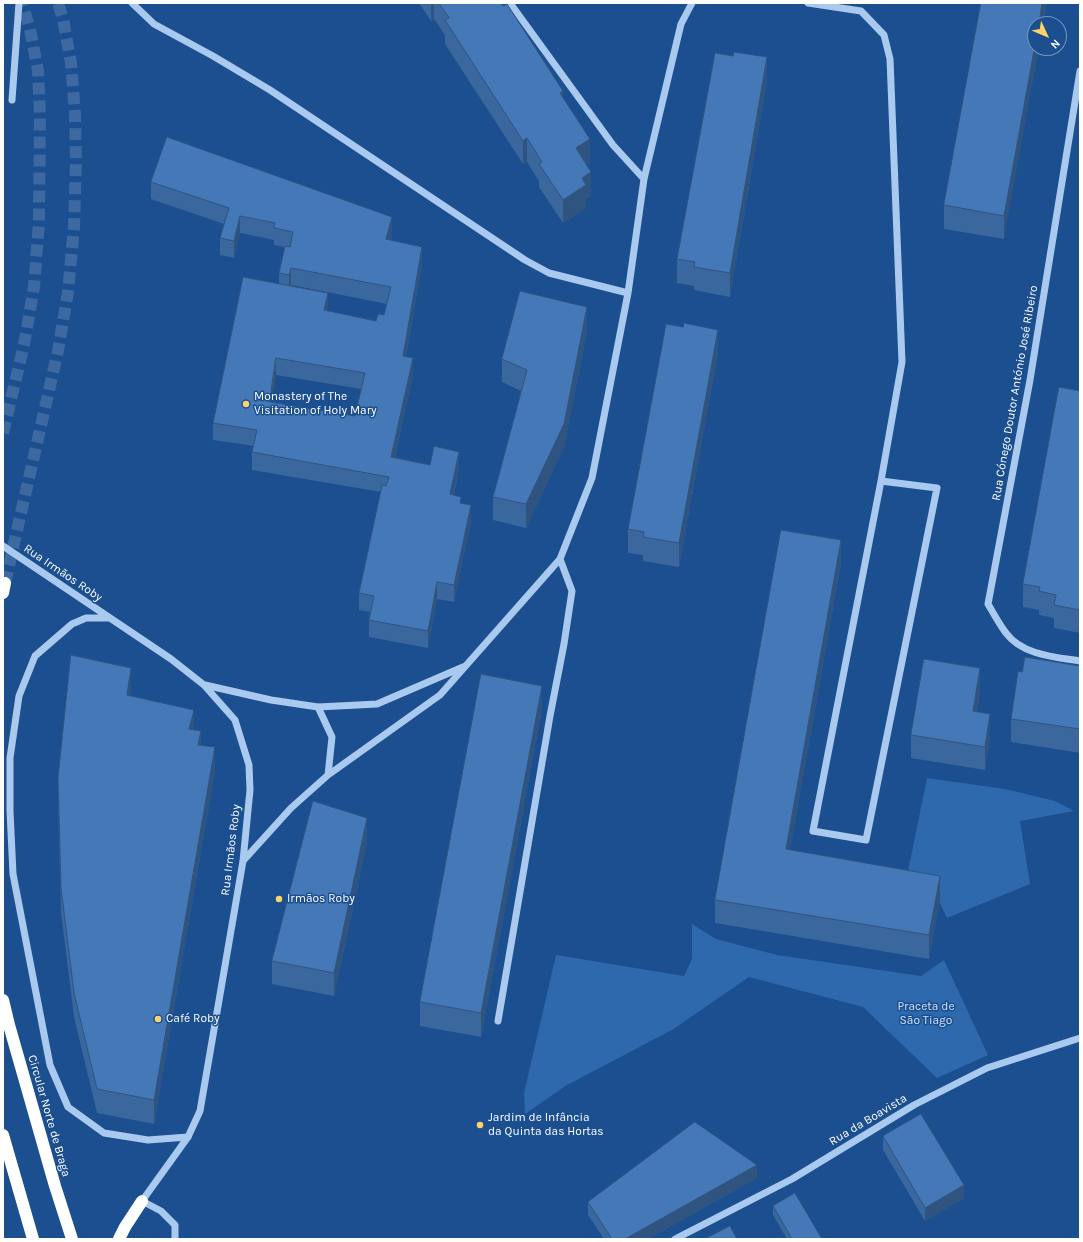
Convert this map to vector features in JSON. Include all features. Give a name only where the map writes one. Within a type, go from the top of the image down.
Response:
[{"type":"highway","name":"Circular Norte de Braga","points":[[3,1000],[55,1186],[72,1239]]},
{"type":"highway","points":[[3,1135],[33,1239]]},
{"type":"highway","points":[[120,1239],[125,1227],[142,1201]]},
{"type":"street","points":[[12,100],[19,3]]},
{"type":"street","points":[[132,3],[154,24],[213,56],[270,90],[525,260],[548,273],[628,293]]},
{"type":"street","points":[[510,3],[613,145],[644,179]]},
{"type":"street","points":[[243,861],[291,808],[328,775],[440,695],[560,559],[592,478],[628,293],[644,179],[681,24],[692,3]]},
{"type":"street","points":[[808,3],[861,11],[884,35],[890,59],[902,362],[881,481],[813,831],[866,840],[937,488],[881,481]]},
{"type":"street","name":"Rua Cónego Doutor António José Ribeiro","points":[[1080,75],[1030,380],[988,604],[1007,635],[1026,650],[1080,661]]},
{"type":"street","name":"Rua Irmãos Roby","points":[[3,546],[171,659],[204,685],[235,720],[249,765],[250,790],[243,861],[200,1111],[188,1137],[142,1201]]},
{"type":"street","points":[[498,1021],[572,591],[560,559]]},
{"type":"street","points":[[110,618],[86,618],[72,624],[35,656],[19,696],[10,758],[10,811],[13,874],[50,1065],[68,1107],[104,1133],[148,1140],[188,1137]]},
{"type":"street","points":[[204,685],[272,700],[318,707],[377,704],[464,666]]},
{"type":"street","points":[[318,707],[332,736],[328,775]]},
{"type":"street","name":"Rua da Boavista","points":[[675,1239],[792,1179],[914,1105],[987,1068],[1080,1038]]},
{"type":"street","points":[[142,1201],[161,1211],[175,1225],[175,1239]]},
{"type":"green space","points":[[927,778],[1005,789],[1055,801],[1074,811],[1020,821],[1030,884],[947,918],[934,891],[906,881]]},
{"type":"green space","name":"Praceta de São Tiago","points":[[692,924],[716,939],[777,955],[921,976],[944,960],[988,1055],[937,1078],[863,1007],[749,977],[672,1030],[567,1085],[525,1114],[524,1093],[556,955],[684,976],[692,959]]},
{"type":"building","points":[[439,3],[501,3],[503,6],[507,4],[563,91],[560,93],[590,139],[576,148],[591,172],[582,178],[586,185],[563,200],[539,164],[542,162],[527,138],[523,141],[445,20],[449,18]]},
{"type":"building","points":[[981,3],[1042,3],[1040,16],[1027,16],[1027,56],[1033,56],[1004,216],[944,205]]},
{"type":"building","points":[[734,52],[767,57],[730,273],[694,267],[695,262],[677,259],[715,53],[733,56]]},
{"type":"building","name":"Monastery of The Visitation of Holy Mary","points":[[167,137],[392,217],[386,239],[422,247],[403,356],[413,358],[391,457],[430,465],[434,446],[459,452],[450,494],[461,497],[460,503],[471,505],[454,585],[437,582],[428,631],[369,620],[374,596],[359,593],[382,485],[386,486],[389,477],[252,452],[257,430],[213,423],[243,277],[328,293],[324,310],[376,321],[378,314],[384,315],[391,287],[291,268],[289,275],[279,273],[285,246],[290,247],[293,232],[274,228],[275,223],[240,216],[234,241],[220,238],[229,208],[151,182]],"holes":[[[276,358],[365,373],[355,416],[270,402]]]},
{"type":"building","points":[[520,291],[587,307],[564,424],[526,504],[493,497],[527,370],[502,359]]},
{"type":"building","points":[[684,323],[718,330],[679,543],[643,537],[644,532],[628,529],[666,324],[683,327]]},
{"type":"building","points":[[1059,387],[1080,391],[1080,610],[1054,605],[1056,595],[1039,591],[1040,587],[1023,584]]},
{"type":"building","points":[[781,530],[841,540],[786,849],[940,876],[929,935],[715,900]]},
{"type":"building","points":[[71,655],[131,668],[127,695],[194,710],[189,729],[201,731],[198,745],[215,747],[154,1100],[97,1089],[74,993],[61,888],[58,778]]},
{"type":"building","points":[[1025,657],[1080,666],[1080,729],[1011,719],[1018,671],[1022,672]]},
{"type":"building","points":[[924,659],[980,668],[973,711],[990,714],[985,747],[911,735]]},
{"type":"building","points":[[481,674],[542,686],[481,1013],[420,1002]]},
{"type":"building","points":[[313,801],[367,818],[334,973],[272,961]]},
{"type":"building","points":[[921,1114],[964,1185],[925,1208],[883,1136]]},
{"type":"building","points":[[695,1122],[757,1165],[625,1239],[612,1239],[588,1202]]},
{"type":"building","points":[[795,1193],[822,1239],[792,1239],[773,1206]]},
{"type":"building","points":[[730,1226],[737,1239],[705,1239]]},
{"type":"tunnel","points":[[3,433],[24,345],[34,287],[39,222],[40,115],[38,71],[30,29],[22,3]]},
{"type":"tunnel","points":[[5,583],[58,351],[68,292],[74,227],[76,161],[75,115],[71,63],[63,19],[58,3]]},
{"type":"place","name":"Monastery of The Visitation of Holy Mary","points":[[246,404]]},
{"type":"place","name":"Irmãos Roby","points":[[279,899]]},
{"type":"place","name":"Café Roby","points":[[158,1019]]},
{"type":"place","name":"Jardim de Infância da Quinta das Hortas","points":[[480,1125]]}]
